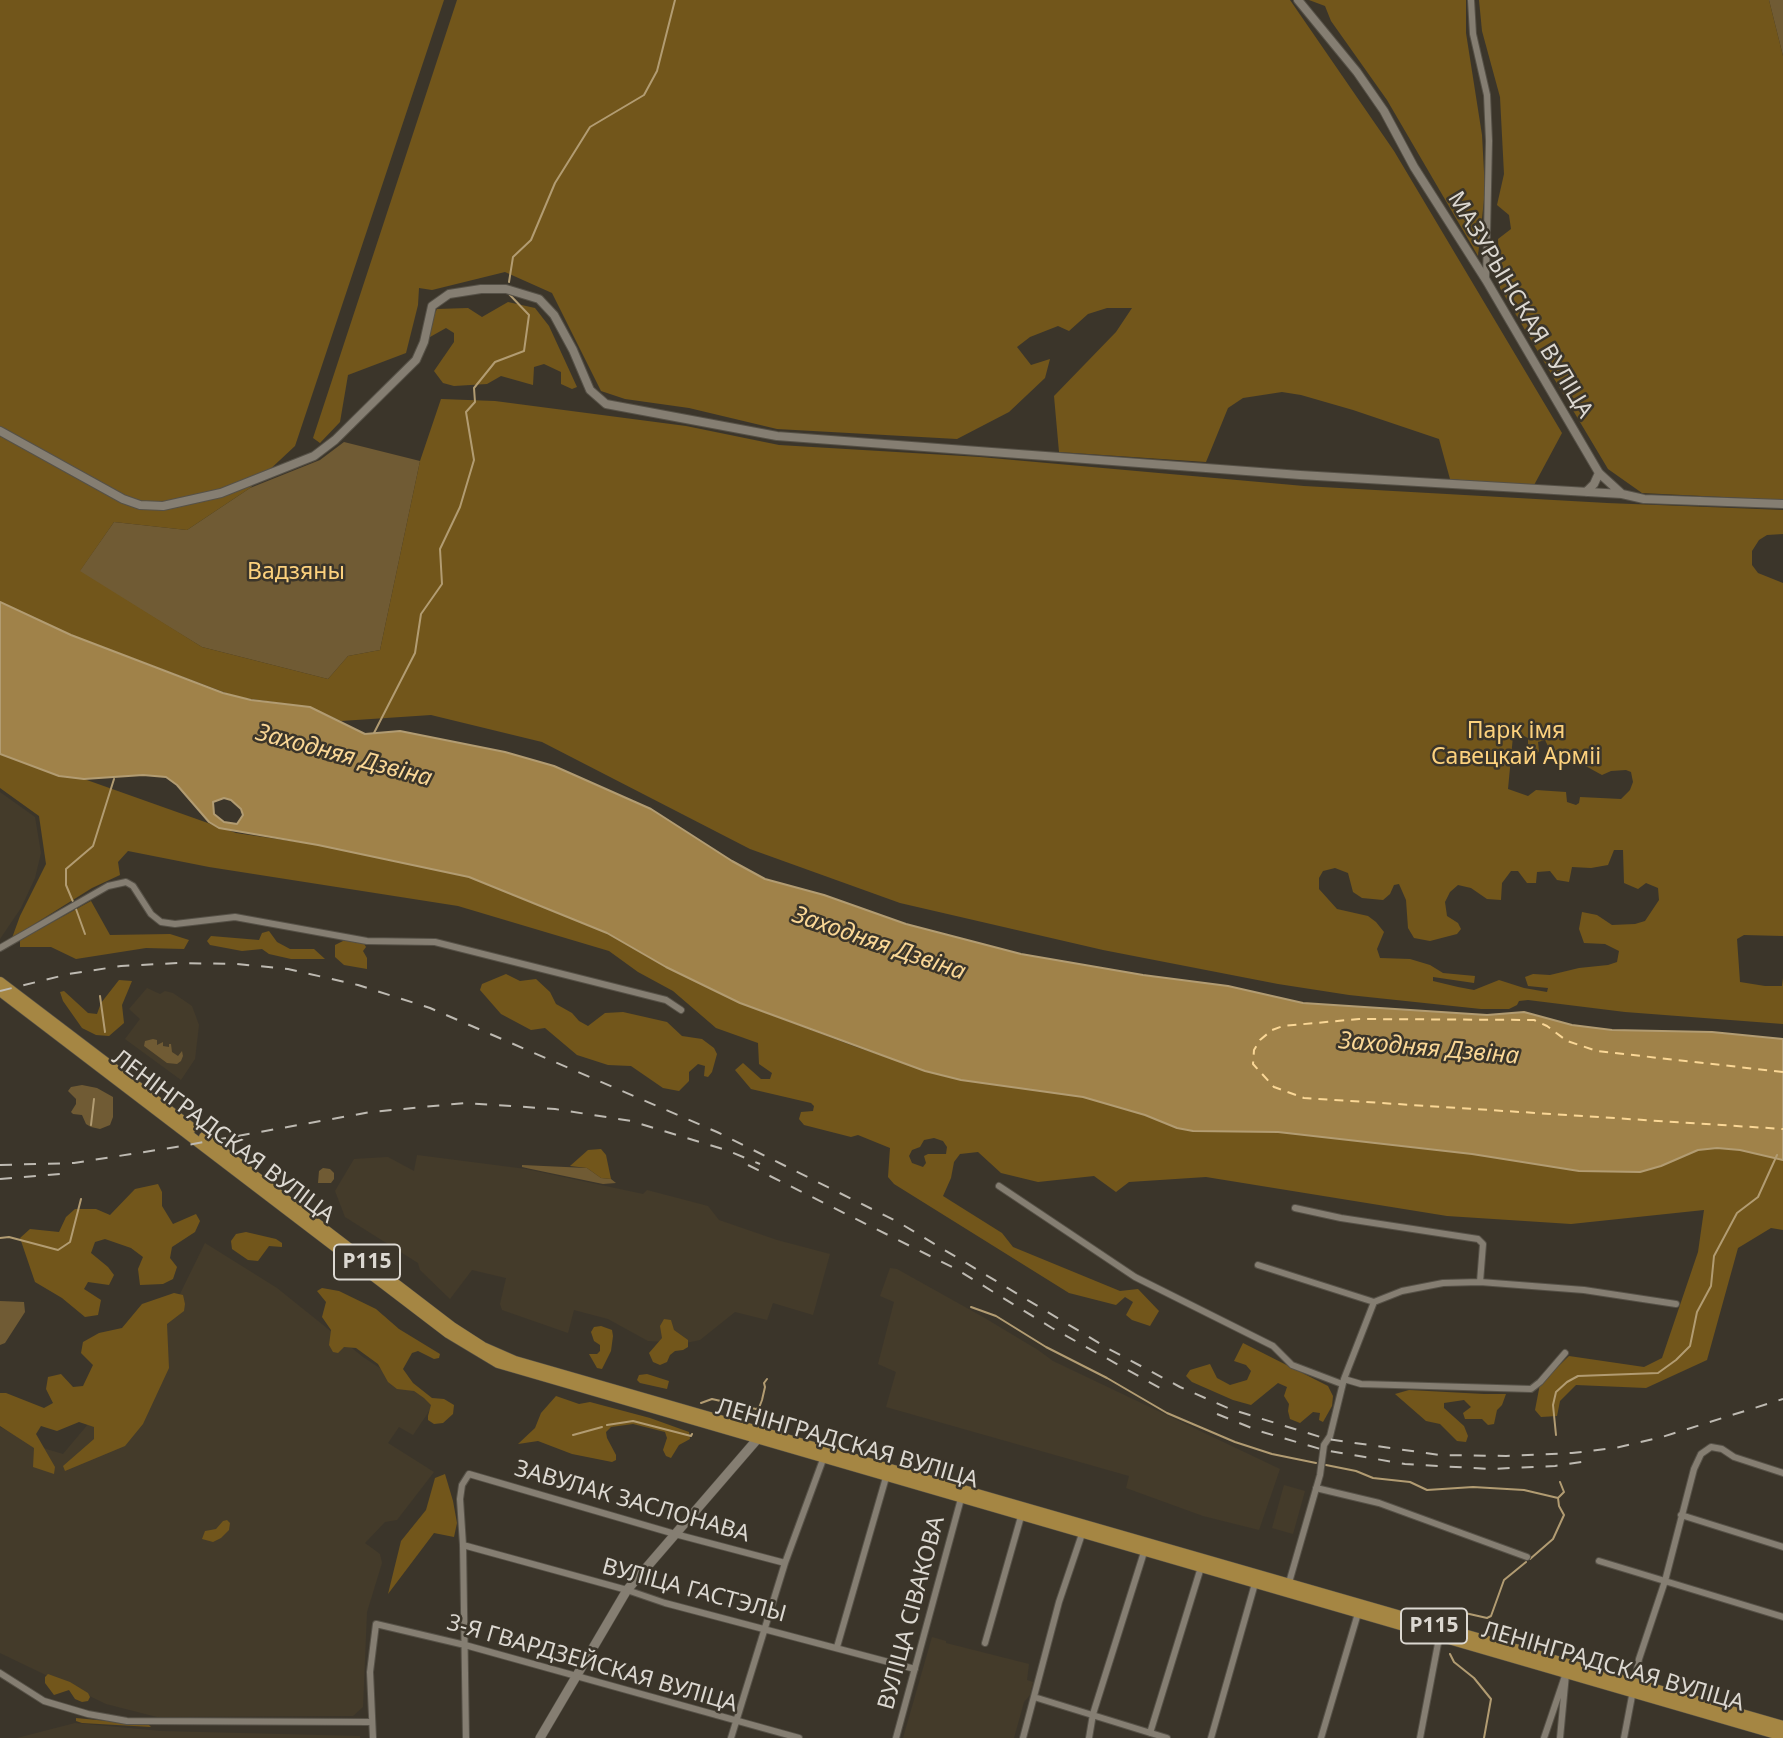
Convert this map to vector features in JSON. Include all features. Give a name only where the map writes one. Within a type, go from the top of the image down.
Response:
[{"type":"main road","name":"ЛЕНІНГРАДСКАЯ ВУЛІЦА","points":[[0,982],[77,1046]]},
{"type":"main road","name":"ЛЕНІНГРАДСКАЯ ВУЛІЦА","points":[[0,991],[114,1072],[449,1333],[499,1359],[1782,1732]]},
{"type":"main road","points":[[540,1738],[627,1590],[760,1435]]},
{"type":"street","name":"МАЗУРЫНСКАЯ ВУЛІЦА","points":[[1298,0],[1364,81],[1384,111],[1414,167],[1486,280],[1600,473],[1622,494]]},
{"type":"street","points":[[1471,0],[1473,34],[1487,95],[1489,141],[1486,280]]},
{"type":"street","points":[[0,431],[123,499],[139,505],[163,506],[221,494],[314,456],[335,440],[416,360],[424,342],[432,306],[449,294],[481,289],[506,289],[540,299],[554,315],[590,390],[606,404],[777,436],[1300,475],[1622,494],[1644,499],[1783,504]]},
{"type":"street","points":[[1586,492],[1600,473]]},
{"type":"street","points":[[0,948],[83,899],[108,886],[126,882],[133,886],[151,914],[161,922],[175,924],[235,917],[367,941],[435,942],[666,1000],[681,1010]]},
{"type":"street","points":[[999,1186],[1135,1277],[1273,1346],[1292,1364],[1343,1381],[1361,1384],[1531,1389],[1565,1353]]},
{"type":"street","points":[[1295,1208],[1341,1218],[1478,1239],[1483,1244],[1480,1282]]},
{"type":"street","points":[[1258,1265],[1374,1302],[1402,1291],[1443,1283],[1480,1282],[1584,1290],[1676,1304]]},
{"type":"street","points":[[1288,1588],[1343,1381],[1374,1302]]},
{"type":"street","points":[[1624,1738],[1639,1659],[1665,1581],[1693,1469],[1701,1454],[1710,1447],[1722,1449],[1734,1457],[1783,1473]]},
{"type":"street","points":[[731,1738],[785,1563],[825,1454]]},
{"type":"street","points":[[837,1647],[888,1472]]},
{"type":"street","name":"ЗАВУЛАК ЗАСЛОНАВА","points":[[463,1545],[460,1499],[462,1485],[469,1474],[785,1563]]},
{"type":"street","points":[[1316,1488],[1379,1503],[1527,1557]]},
{"type":"street","name":"ВУЛІЦА СІВАКОВА","points":[[896,1738],[963,1493]]},
{"type":"street","points":[[985,1643],[1022,1511]]},
{"type":"street","points":[[1681,1515],[1783,1547]]},
{"type":"street","points":[[1023,1738],[1059,1602],[1084,1529]]},
{"type":"street","points":[[463,1545],[466,1738]]},
{"type":"street","name":"ВУЛІЦА ГАСТЭЛЫ","points":[[463,1545],[665,1603],[915,1669]]},
{"type":"street","points":[[1089,1738],[1093,1714],[1146,1547]]},
{"type":"street","points":[[1599,1561],[1783,1617]]},
{"type":"street","points":[[1150,1733],[1203,1564]]},
{"type":"street","points":[[1211,1738],[1256,1579]]},
{"type":"street","points":[[1321,1738],[1359,1609]]},
{"type":"street","name":"3-Я ГВАРДЗЕЙСКАЯ ВУЛІЦА","points":[[371,1723],[370,1672],[376,1624],[466,1645],[799,1738]]},
{"type":"street","points":[[1420,1738],[1440,1632]]},
{"type":"street","points":[[1544,1738],[1567,1668]]},
{"type":"street","points":[[1560,1738],[1567,1668]]},
{"type":"street","points":[[0,1673],[44,1701],[88,1714],[127,1721],[371,1723],[373,1738]]},
{"type":"street","points":[[1034,1698],[1167,1738]]},
{"type":"shaded area","name":"Парк імя Савецкай Арміі","points":[[0,0],[444,0],[295,446],[250,488],[187,530],[114,522],[80,571],[202,647],[328,679],[348,656],[380,650],[420,461],[441,399],[495,401],[686,426],[779,445],[980,457],[1304,486],[1783,510],[1783,534],[1767,535],[1759,540],[1752,551],[1752,565],[1758,573],[1783,583],[1783,936],[1744,935],[1737,939],[1740,982],[1782,986],[1783,978],[1783,1024],[1625,1012],[1528,1000],[1519,1001],[1509,1009],[1481,1009],[1349,995],[1103,950],[900,903],[750,849],[542,742],[431,715],[341,721],[310,707],[237,697],[71,635],[0,602]],"holes":[[[1520,734],[1528,738],[1528,753],[1537,754],[1538,742],[1545,740],[1548,746],[1547,757],[1553,759],[1556,750],[1561,749],[1571,758],[1602,775],[1611,771],[1631,772],[1633,782],[1630,790],[1621,799],[1580,797],[1576,805],[1567,802],[1566,792],[1536,790],[1528,796],[1508,789],[1513,736]],[[1614,850],[1623,850],[1624,883],[1638,889],[1646,883],[1658,888],[1659,900],[1645,921],[1635,924],[1612,925],[1597,915],[1582,912],[1579,929],[1584,943],[1605,944],[1619,951],[1617,962],[1525,977],[1528,986],[1548,988],[1547,992],[1499,980],[1474,990],[1458,987],[1433,981],[1433,977],[1474,983],[1475,976],[1443,973],[1430,965],[1410,959],[1380,958],[1377,949],[1384,932],[1376,922],[1368,916],[1337,909],[1319,889],[1319,878],[1323,871],[1335,868],[1348,873],[1353,892],[1362,898],[1383,900],[1394,885],[1399,884],[1406,900],[1408,928],[1414,938],[1430,941],[1457,934],[1461,929],[1458,923],[1447,916],[1445,902],[1450,892],[1458,885],[1471,888],[1487,899],[1501,900],[1502,883],[1511,871],[1518,871],[1527,883],[1536,883],[1537,872],[1550,871],[1557,880],[1569,882],[1572,867],[1608,865]]]},
{"type":"shaded area","points":[[457,0],[1290,0],[1394,151],[1562,433],[1533,487],[1450,479],[1439,439],[1353,410],[1282,392],[1243,398],[1228,408],[1206,462],[1059,452],[1054,396],[1116,332],[1132,308],[1107,308],[1088,314],[1069,331],[1058,326],[1030,337],[1017,347],[1031,365],[1050,359],[1045,378],[1009,412],[957,439],[777,429],[689,408],[625,399],[601,391],[552,293],[505,272],[432,290],[419,288],[418,305],[406,353],[348,375],[340,422],[320,443],[313,438]]},
{"type":"shaded area","points":[[1309,0],[1466,0],[1466,33],[1482,135],[1485,190],[1478,256],[1387,100],[1331,21],[1325,6]]},
{"type":"shaded area","points":[[1479,0],[1769,0],[1783,56],[1783,500],[1642,493],[1608,469],[1500,288],[1498,239],[1511,229],[1509,215],[1497,205],[1504,174],[1500,97],[1482,31]]},
{"type":"shaded area","points":[[508,302],[535,308],[549,326],[577,387],[572,389],[561,384],[561,372],[544,364],[534,367],[533,385],[501,376],[487,384],[454,386],[443,383],[434,371],[454,342],[454,333],[446,328],[430,337],[427,329],[437,309],[468,308],[482,317]]},
{"type":"shaded area","points":[[0,754],[59,776],[84,779],[236,833],[318,845],[469,877],[607,933],[666,967],[740,1003],[856,1047],[943,1076],[1084,1097],[1145,1115],[1177,1128],[1278,1132],[1472,1154],[1579,1171],[1640,1172],[1698,1150],[1717,1148],[1776,1157],[1783,1160],[1783,1230],[1771,1228],[1738,1248],[1707,1360],[1646,1388],[1576,1385],[1560,1401],[1557,1416],[1541,1417],[1535,1410],[1540,1384],[1569,1356],[1644,1367],[1662,1358],[1698,1252],[1704,1210],[1571,1224],[1447,1216],[1206,1177],[1129,1182],[1116,1192],[1094,1176],[1038,1182],[1001,1173],[978,1152],[960,1154],[954,1162],[943,1196],[1002,1233],[1013,1247],[1120,1291],[1138,1289],[1159,1311],[1150,1326],[1126,1315],[1133,1302],[1125,1297],[1116,1305],[1069,1293],[894,1184],[888,1177],[890,1148],[858,1135],[851,1137],[804,1125],[799,1119],[801,1112],[813,1111],[814,1106],[811,1103],[751,1089],[735,1070],[743,1063],[761,1079],[770,1079],[772,1073],[759,1064],[758,1043],[716,1028],[673,991],[638,972],[609,951],[458,906],[209,867],[128,851],[118,862],[120,875],[92,888],[12,938],[46,864],[39,816],[0,788]],"holes":[[[934,1138],[943,1141],[947,1147],[946,1154],[924,1156],[926,1163],[923,1167],[912,1163],[909,1156],[912,1150],[920,1147],[924,1140]]]},
{"type":"shaded area","points":[[0,792],[35,817],[41,853],[35,878],[21,908],[0,939]]},
{"type":"shaded area","points":[[91,901],[110,935],[170,934],[189,940],[184,949],[146,948],[76,959],[51,947],[20,947],[20,940]]},
{"type":"shaded area","points":[[269,931],[277,942],[290,949],[314,949],[325,959],[291,959],[269,954],[262,949],[242,951],[210,945],[207,941],[211,936],[259,940],[262,933]]},
{"type":"shaded area","points":[[345,940],[363,942],[366,947],[363,951],[367,958],[367,969],[344,965],[335,957],[335,945]]},
{"type":"shaded area","points":[[506,974],[520,981],[536,979],[550,992],[556,1004],[588,1026],[605,1013],[623,1012],[667,1022],[682,1036],[702,1039],[714,1048],[717,1054],[712,1072],[708,1077],[704,1076],[705,1066],[698,1064],[689,1072],[689,1081],[679,1091],[663,1088],[631,1066],[608,1065],[577,1055],[545,1028],[531,1030],[501,1014],[480,990],[482,984]]},
{"type":"shaded area","points":[[119,980],[132,981],[122,1005],[124,1023],[109,1036],[96,1035],[82,1028],[63,1001],[60,992],[64,991],[88,1013],[97,1014],[101,1003]]},
{"type":"shaded area","points":[[147,988],[160,994],[165,991],[173,993],[192,1006],[199,1025],[195,1059],[181,1080],[125,1039],[140,1019],[129,1009]]},
{"type":"shaded area","points":[[601,1149],[606,1155],[611,1179],[601,1178],[587,1168],[570,1166],[588,1150]]},
{"type":"shaded area","points":[[417,1155],[526,1169],[643,1194],[647,1190],[708,1206],[719,1220],[777,1240],[830,1254],[813,1315],[773,1303],[767,1320],[735,1312],[700,1340],[686,1343],[648,1341],[608,1319],[574,1310],[568,1333],[502,1310],[500,1304],[506,1278],[472,1270],[450,1299],[420,1270],[418,1263],[345,1217],[335,1191],[354,1159],[388,1157],[414,1171]]},
{"type":"shaded area","points":[[158,1184],[162,1192],[162,1206],[173,1224],[196,1214],[200,1221],[195,1232],[172,1247],[170,1258],[177,1267],[173,1279],[163,1284],[140,1285],[138,1269],[143,1257],[131,1248],[105,1239],[95,1242],[91,1253],[114,1275],[109,1285],[88,1282],[84,1289],[101,1300],[98,1315],[85,1317],[62,1298],[35,1282],[20,1238],[30,1229],[59,1232],[66,1217],[75,1209],[96,1209],[110,1215],[135,1189]]},
{"type":"shaded area","points":[[246,1232],[276,1239],[282,1243],[282,1247],[269,1246],[258,1261],[248,1260],[232,1249],[231,1241],[236,1234]]},
{"type":"shaded area","points":[[205,1243],[277,1288],[363,1357],[434,1404],[413,1435],[399,1427],[388,1443],[434,1472],[397,1520],[385,1522],[365,1543],[380,1554],[382,1563],[367,1612],[363,1707],[353,1716],[157,1717],[106,1704],[0,1653],[0,1427],[46,1449],[63,1454],[89,1423],[177,1300]]},
{"type":"shaded area","points":[[890,1268],[897,1269],[983,1317],[1053,1361],[1280,1469],[1259,1530],[1203,1516],[1126,1488],[1129,1476],[886,1407],[896,1372],[878,1364],[894,1302],[880,1296]]},
{"type":"shaded area","points":[[322,1288],[339,1291],[376,1309],[399,1329],[440,1354],[439,1358],[434,1359],[418,1351],[412,1353],[403,1369],[413,1383],[432,1398],[444,1399],[454,1405],[453,1414],[443,1423],[434,1424],[428,1420],[431,1405],[424,1398],[414,1391],[397,1389],[388,1382],[378,1364],[356,1348],[344,1347],[338,1353],[333,1352],[329,1345],[331,1330],[322,1317],[326,1302],[317,1291]]},
{"type":"shaded area","points":[[174,1293],[183,1295],[184,1311],[167,1324],[169,1368],[143,1424],[125,1446],[65,1471],[63,1466],[94,1439],[94,1427],[79,1422],[57,1431],[41,1426],[36,1434],[55,1467],[54,1474],[33,1467],[34,1448],[0,1426],[0,1393],[44,1408],[53,1403],[46,1389],[48,1377],[61,1374],[73,1387],[83,1386],[93,1365],[81,1353],[83,1342],[99,1333],[122,1328],[142,1304]]},
{"type":"shaded area","points":[[664,1319],[671,1320],[674,1330],[688,1340],[688,1347],[675,1351],[667,1362],[660,1365],[653,1362],[649,1353],[662,1338],[660,1326]]},
{"type":"shaded area","points":[[601,1326],[612,1330],[613,1336],[611,1351],[602,1369],[597,1368],[589,1354],[597,1354],[600,1351],[600,1345],[594,1341],[591,1332],[594,1327]]},
{"type":"shaded area","points":[[1243,1343],[1328,1386],[1333,1396],[1332,1406],[1323,1422],[1319,1420],[1320,1413],[1313,1412],[1300,1423],[1290,1419],[1289,1404],[1284,1396],[1287,1387],[1278,1383],[1251,1405],[1192,1382],[1186,1376],[1190,1370],[1210,1364],[1217,1378],[1230,1385],[1247,1380],[1251,1371],[1246,1365],[1234,1361]]},
{"type":"shaded area","points":[[647,1374],[669,1381],[667,1389],[637,1380],[639,1375]]},
{"type":"shaded area","points":[[1409,1390],[1506,1394],[1497,1410],[1494,1424],[1488,1425],[1482,1419],[1465,1419],[1463,1413],[1471,1407],[1464,1400],[1444,1403],[1444,1408],[1464,1426],[1468,1436],[1466,1442],[1457,1441],[1440,1424],[1426,1421],[1395,1394]]},
{"type":"shaded area","points":[[556,1396],[579,1404],[590,1402],[650,1418],[689,1432],[690,1439],[679,1445],[671,1458],[666,1456],[663,1450],[667,1438],[665,1432],[633,1424],[611,1427],[606,1432],[616,1455],[616,1460],[612,1462],[572,1454],[538,1441],[518,1444],[535,1428],[541,1413]]},
{"type":"shaded area","points":[[445,1474],[457,1523],[454,1537],[434,1533],[388,1594],[401,1541],[426,1510],[435,1478]]},
{"type":"shaded area","points":[[1284,1485],[1305,1491],[1293,1534],[1272,1528]]},
{"type":"shaded area","points":[[227,1520],[230,1523],[229,1530],[221,1538],[213,1542],[202,1539],[205,1531],[216,1529]]},
{"type":"shaded area","points":[[932,1637],[1029,1664],[1027,1680],[1033,1682],[1014,1738],[903,1738]]},
{"type":"shaded area","points":[[48,1674],[70,1682],[88,1693],[88,1701],[75,1699],[69,1690],[54,1695],[45,1683]]},
{"type":"shaded area","points":[[76,1718],[151,1727],[82,1723],[76,1721]]},
{"type":"shaded area","points":[[75,1723],[161,1731],[360,1738],[17,1738]]},
{"type":"green space","points":[[1769,0],[1783,0],[1783,56]]},
{"type":"green space","name":"Вадзяны","points":[[344,442],[420,461],[380,650],[348,656],[328,679],[202,647],[79,572],[114,522],[187,530],[250,488],[320,460]]},
{"type":"green space","points":[[157,1040],[157,1045],[163,1042],[163,1046],[169,1047],[171,1044],[172,1052],[178,1056],[182,1051],[181,1061],[177,1064],[167,1063],[144,1046],[145,1041]]},
{"type":"green space","points":[[82,1085],[97,1088],[113,1097],[113,1117],[110,1125],[100,1129],[91,1127],[86,1124],[82,1115],[71,1112],[76,1099],[68,1091],[71,1087]]},
{"type":"green space","points":[[522,1165],[587,1168],[601,1178],[611,1179],[616,1183],[603,1184]]},
{"type":"green space","points":[[323,1168],[334,1173],[331,1183],[318,1183],[319,1171]]},
{"type":"green space","points":[[0,1301],[24,1302],[25,1312],[5,1343],[0,1345]]},
{"type":"water","name":"Заходняя Дзвіна","points":[[0,602],[71,635],[223,693],[251,700],[310,707],[365,734],[400,731],[505,752],[554,766],[651,809],[765,879],[824,895],[906,924],[1021,954],[1143,975],[1228,986],[1303,1003],[1487,1015],[1524,1012],[1572,1025],[1612,1030],[1712,1032],[1783,1039],[1783,1160],[1740,1150],[1717,1148],[1698,1150],[1640,1172],[1579,1171],[1472,1154],[1278,1132],[1193,1131],[1083,1097],[961,1080],[925,1071],[740,1003],[666,967],[607,933],[469,877],[318,845],[219,828],[209,822],[177,785],[166,777],[143,775],[84,779],[59,776],[0,754]],"holes":[[[224,798],[231,800],[241,809],[243,815],[237,824],[224,822],[214,814],[213,802]]]},
{"type":"waterway","points":[[509,282],[513,257],[531,240],[555,183],[590,127],[644,95],[657,71],[675,0]]},
{"type":"waterway","points":[[374,733],[415,653],[421,614],[442,584],[440,549],[460,507],[474,460],[466,412],[475,402],[474,388],[495,362],[524,351],[529,315],[509,294]]},
{"type":"waterway","points":[[74,904],[66,885],[66,869],[93,846],[114,779]]},
{"type":"waterway","points":[[76,909],[85,934]]},
{"type":"waterway","points":[[100,996],[105,1032]]},
{"type":"waterway","points":[[91,1125],[94,1099]]},
{"type":"waterway","points":[[1556,1435],[1553,1405],[1556,1392],[1567,1382],[1578,1376],[1658,1373],[1690,1346],[1697,1312],[1711,1286],[1714,1256],[1737,1213],[1758,1197],[1777,1155]]},
{"type":"waterway","points":[[0,1238],[9,1237],[58,1250],[70,1242],[81,1199]]},
{"type":"waterway","points":[[971,1307],[996,1316],[1046,1347],[1167,1413],[1235,1442],[1272,1454],[1316,1463]]},
{"type":"waterway","points":[[701,1403],[712,1399],[759,1408],[767,1379]]},
{"type":"waterway","points":[[607,1425],[633,1421],[691,1436],[692,1434]]},
{"type":"waterway","points":[[573,1435],[602,1427]]},
{"type":"waterway","points":[[1326,1465],[1356,1471],[1373,1478],[1410,1482],[1427,1490],[1473,1487],[1524,1490],[1558,1498]]},
{"type":"waterway","points":[[1530,1559],[1553,1539],[1564,1515],[1558,1498],[1564,1492],[1560,1482]]},
{"type":"waterway","points":[[1461,1615],[1465,1613],[1487,1618],[1491,1616],[1504,1580],[1526,1562]]},
{"type":"waterway","points":[[1450,1654],[1454,1662],[1474,1678],[1491,1699],[1484,1738]]},
{"type":"ferry route","points":[[1783,1072],[1597,1051],[1567,1041],[1534,1020],[1359,1019],[1283,1026],[1272,1030],[1260,1040],[1254,1050],[1253,1064],[1274,1087],[1304,1098],[1783,1129]]},
{"type":"railway","points":[[0,991],[69,974],[121,966],[237,964],[288,969],[358,985],[430,1008],[717,1132],[898,1222],[1109,1349],[1180,1387],[1230,1409],[1327,1439],[1440,1455],[1572,1453],[1615,1448],[1662,1437],[1783,1399]]},
{"type":"railway","points":[[0,1165],[74,1163],[371,1112],[465,1103],[555,1109],[631,1121],[726,1150],[760,1164]]},
{"type":"railway","points":[[748,1165],[956,1269],[1052,1328],[1160,1388]]},
{"type":"railway","points":[[0,1179],[60,1174]]},
{"type":"railway","points":[[1217,1414],[1259,1431],[1324,1450],[1405,1464],[1490,1469],[1555,1466],[1587,1461]]}]
